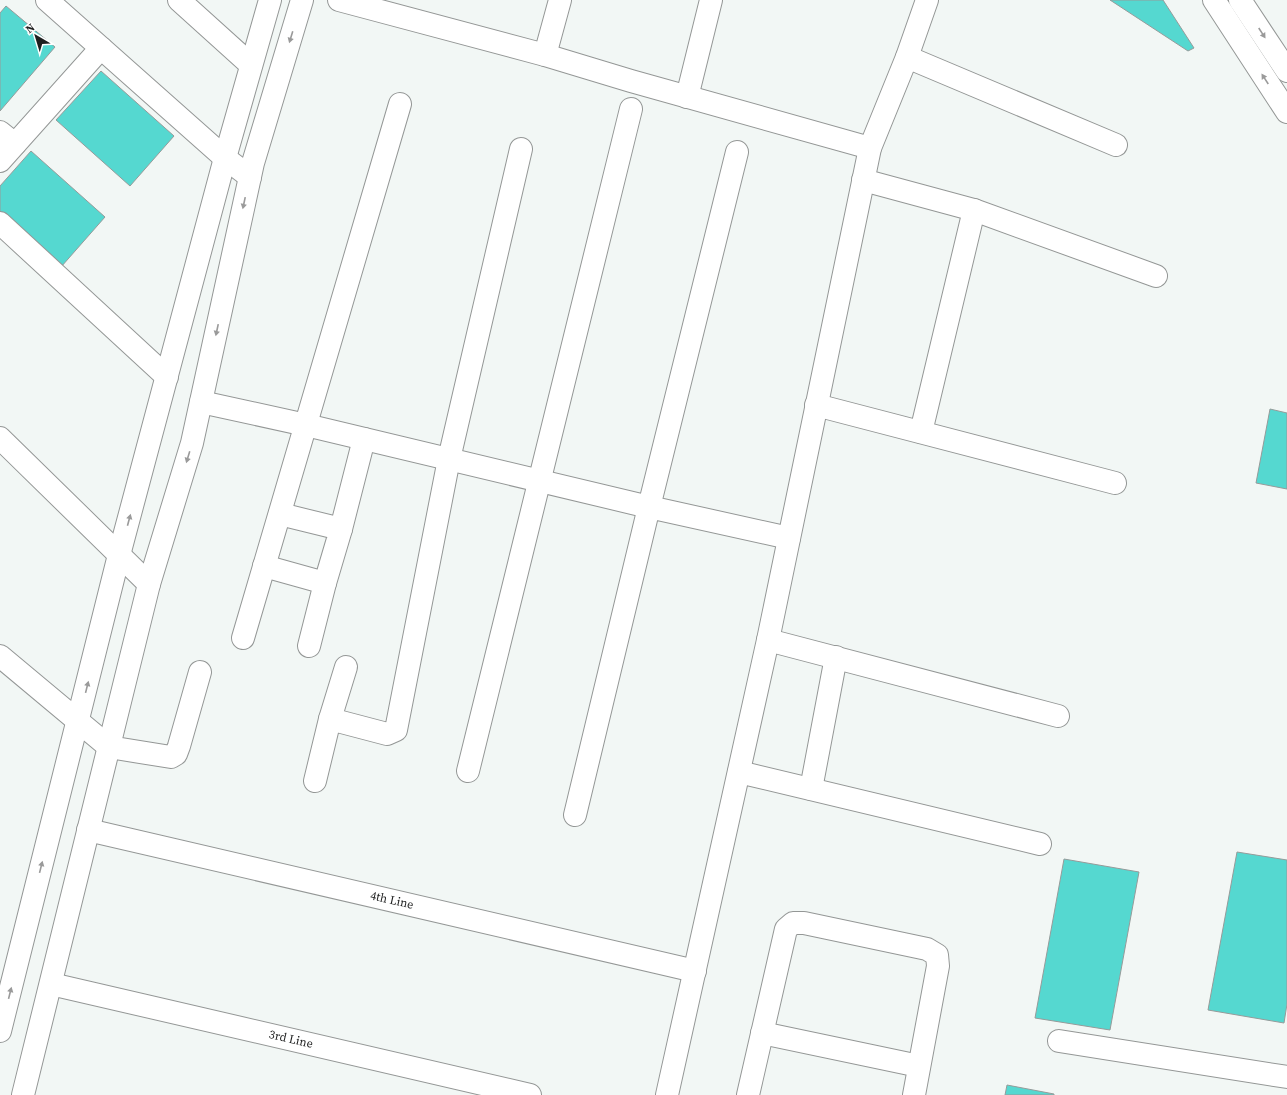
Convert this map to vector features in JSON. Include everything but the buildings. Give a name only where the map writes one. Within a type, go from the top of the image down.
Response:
[{"type":"street","points":[[46,0],[225,158],[250,176]]},
{"type":"street","points":[[179,0],[251,65]]},
{"type":"street","points":[[23,1095],[149,584],[192,442],[250,176],[302,0]]},
{"type":"street","points":[[339,0],[544,55],[870,148]]},
{"type":"street","points":[[544,55],[560,0]]},
{"type":"street","points":[[687,97],[711,0]]},
{"type":"street","points":[[667,1095],[768,640],[862,180],[870,148],[907,57],[927,0]]},
{"type":"street","points":[[1214,0],[1287,112]]},
{"type":"street","points":[[1240,0],[1287,71]]},
{"type":"street","points":[[0,1031],[119,555],[267,2]]},
{"type":"street","points":[[0,161],[7,138],[101,48]]},
{"type":"street","points":[[907,57],[1116,145]]},
{"type":"street","points":[[243,638],[400,104]]},
{"type":"street","points":[[468,771],[631,109]]},
{"type":"street","points":[[330,719],[388,734],[396,730],[449,459],[521,149]]},
{"type":"street","points":[[575,814],[737,152]]},
{"type":"street","points":[[862,180],[974,210],[1156,276]]},
{"type":"street","points":[[921,432],[974,210]]},
{"type":"street","points":[[0,223],[167,377]]},
{"type":"street","points":[[201,402],[649,507],[789,538]]},
{"type":"street","points":[[816,405],[1115,483]]},
{"type":"street","points":[[0,438],[149,584]]},
{"type":"street","points":[[310,646],[325,583],[341,529],[364,439]]},
{"type":"street","points":[[280,514],[341,529]]},
{"type":"street","points":[[264,566],[325,583]]},
{"type":"street","points":[[768,640],[1058,716]]},
{"type":"street","points":[[0,656],[109,747],[171,757],[176,754],[200,672]]},
{"type":"street","points":[[811,789],[836,657]]},
{"type":"street","points":[[314,781],[330,719],[346,668]]},
{"type":"street","points":[[739,772],[1040,844]]},
{"type":"street","name":"4th Line","points":[[88,830],[695,972]]},
{"type":"street","points":[[748,1095],[786,929],[792,923],[804,923],[927,949],[937,955],[938,966],[914,1095]]},
{"type":"street","name":"3rd Line","points":[[51,984],[530,1095]]},
{"type":"street","points":[[762,1033],[919,1066]]},
{"type":"street","points":[[1060,1041],[1287,1077]]}]
